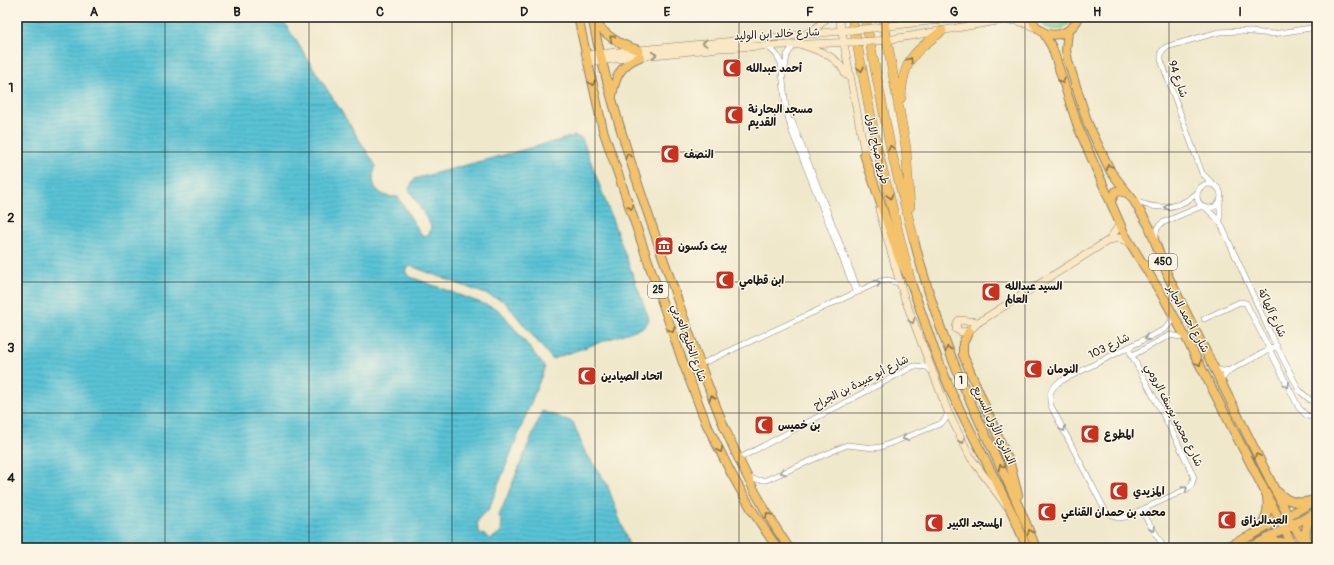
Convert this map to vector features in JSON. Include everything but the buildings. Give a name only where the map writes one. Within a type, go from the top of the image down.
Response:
[{"type":"highway","name":"طريق صباح الاول","points":[[852,17],[876,143],[911,283]]},
{"type":"highway","name":"طريق صباح الاول","points":[[865,17],[891,150],[914,240]]},
{"type":"highway","points":[[883,17],[906,148],[912,231]]},
{"type":"highway","points":[[925,17],[938,20]]},
{"type":"highway","points":[[900,111],[902,81],[909,61],[917,50],[942,31]]},
{"type":"main road","name":"شارع الخليج العربي","points":[[578,17],[604,130],[682,360],[701,409],[731,473],[752,510],[777,548]]},
{"type":"main road","name":"شارع الخليج العربي","points":[[592,17],[611,101],[719,419],[746,476],[789,548]]},
{"type":"main road","points":[[592,17],[598,26],[610,37],[639,53],[626,64],[617,75],[611,101]]},
{"type":"main road","points":[[803,36],[816,28],[828,17]]},
{"type":"main road","name":"طريق صباح الاول","points":[[839,17],[864,154],[900,284]]},
{"type":"main road","name":"شارع خالد ابن الوليد","points":[[587,59],[938,20],[984,17]]},
{"type":"main road","name":"450","points":[[1031,17],[1040,30]]},
{"type":"main road","points":[[1040,30],[1058,35],[1068,32],[1079,17]]},
{"type":"main road","name":"شارع خالد ابن الوليد","points":[[639,53],[887,40],[1011,20],[1023,22],[1040,30]]},
{"type":"main road","name":"شارع أحمد الجابر","points":[[1040,30],[1052,47],[1063,85],[1078,127],[1128,242],[1172,312],[1294,548]]},
{"type":"main road","name":"شارع أحمد الجابر","points":[[1068,32],[1066,44],[1068,61],[1088,124],[1111,172],[1134,201],[1155,240],[1168,276],[1292,524],[1309,548]]},
{"type":"main road","points":[[798,44],[827,53],[837,61],[850,83]]},
{"type":"main road","points":[[1058,65],[1062,60],[1068,61]]},
{"type":"main road","name":"الدائري الأول السريع","points":[[864,154],[899,258],[911,283],[935,352],[952,394],[1014,517],[1027,548]]},
{"type":"main road","points":[[1111,201],[1116,191],[1119,190],[1127,193]]},
{"type":"main road","points":[[1109,240],[1120,224]]},
{"type":"main road","points":[[1024,515],[1010,464],[963,355],[963,343],[969,331],[978,322],[1109,240],[1119,238],[1128,242]]},
{"type":"main road","name":"الدائري الأول السريع","points":[[914,240],[925,280],[947,345],[964,388],[1024,515],[1036,548]]},
{"type":"main road","points":[[1143,264],[1150,267],[1154,266],[1160,254]]},
{"type":"main road","name":"الدائري الأول السريع","points":[[900,284],[931,372],[948,412],[971,458],[1014,517]]},
{"type":"main road","points":[[969,331],[964,333],[958,332],[956,329],[957,323],[962,320],[978,322]]},
{"type":"main road","points":[[1207,378],[1222,384]]},
{"type":"main road","points":[[1215,393],[1217,387],[1222,384]]},
{"type":"main road","points":[[1276,490],[1282,496],[1295,502],[1317,500]]},
{"type":"main road","points":[[1252,535],[1264,521],[1268,508],[1266,494]]},
{"type":"main road","points":[[1223,548],[1252,535],[1317,500]]},
{"type":"main road","points":[[1249,548],[1317,512]]},
{"type":"main road","points":[[1309,548],[1305,536],[1306,529],[1311,518],[1317,512]]},
{"type":"main road","points":[[1259,543],[1274,540],[1294,548]]},
{"type":"street","name":"شارع 94","points":[[1214,186],[1202,173],[1161,60],[1161,52],[1163,49],[1219,32],[1240,31],[1273,34],[1317,27]]},
{"type":"street","points":[[798,44],[787,55],[783,66],[786,108],[791,129],[858,292]]},
{"type":"street","points":[[767,46],[776,54],[783,66]]},
{"type":"street","points":[[1202,173],[1198,192],[1198,202],[1204,207]]},
{"type":"street","points":[[1134,201],[1151,206],[1171,207],[1190,200],[1205,184],[1219,189],[1221,198],[1215,206],[1204,207],[1162,223],[1157,228],[1155,240]]},
{"type":"street","name":"شارع آلهاكة","points":[[1220,222],[1221,198]]},
{"type":"street","name":"شارع آلهاكة","points":[[1204,207],[1220,222],[1299,390],[1310,400],[1317,402]]},
{"type":"street","points":[[700,365],[885,280],[900,284]]},
{"type":"street","points":[[1204,319],[1237,303],[1244,302],[1249,307],[1303,414],[1317,417]]},
{"type":"street","name":"شارع 103","points":[[1050,394],[1054,386],[1059,382],[1165,329],[1171,322],[1172,312]]},
{"type":"street","name":"شارع 103","points":[[1131,356],[1170,335],[1186,338]]},
{"type":"street","points":[[1214,368],[1223,371],[1230,370],[1277,346]]},
{"type":"street","name":"شارع محمد يوسف الرومي","points":[[1050,394],[1051,406],[1106,512],[1113,516],[1122,518],[1188,489],[1194,478],[1178,441],[1128,348]]},
{"type":"street","name":"شارع أبو عبيدة بن الجراح","points":[[739,462],[742,458],[914,366],[927,367],[931,372]]},
{"type":"street","points":[[1222,384],[1230,370]]},
{"type":"street","points":[[746,476],[756,480],[766,480],[847,445],[874,448],[881,447],[940,424],[945,420],[948,412]]},
{"type":"street","points":[[1142,510],[1161,542],[1162,548]]},
{"type":"green space","points":[[1038,17],[1073,17],[1070,23],[1060,29],[1050,29],[1041,22]]},
{"type":"water","points":[[17,17],[281,17],[376,166],[373,179],[376,189],[385,195],[398,197],[421,234],[425,236],[429,234],[431,226],[409,189],[414,179],[575,136],[582,138],[648,316],[649,320],[644,327],[552,359],[504,301],[411,266],[405,270],[408,276],[497,309],[503,314],[545,367],[488,511],[479,519],[477,525],[479,532],[491,539],[501,532],[502,521],[499,516],[542,411],[573,422],[584,450],[607,484],[630,548],[17,548]]},
{"type":"place","name":"أحمد عبدالله","points":[[732,68]]},
{"type":"place","name":"مسجد البحارنة القديم","points":[[734,115]]},
{"type":"place","name":"النصف","points":[[670,154]]},
{"type":"place","name":"بيت دكسون","points":[[664,246]]},
{"type":"place","name":"ابن قطامي","points":[[725,280]]},
{"type":"place","name":"السيد عبدالله العالم","points":[[991,292]]},
{"type":"place","name":"النومان","points":[[1033,369]]},
{"type":"place","name":"اتحاد الصيادين","points":[[587,376]]},
{"type":"place","name":"بن خميس","points":[[764,425]]},
{"type":"place","name":"المطوع","points":[[1090,434]]},
{"type":"place","name":"المزيدي","points":[[1119,491]]},
{"type":"place","name":"محمد بن حمدان القناعي","points":[[1047,512]]},
{"type":"place","name":"العبدالرزاق","points":[[1227,520]]},
{"type":"place","name":"المسجد الكبير","points":[[934,523]]}]
